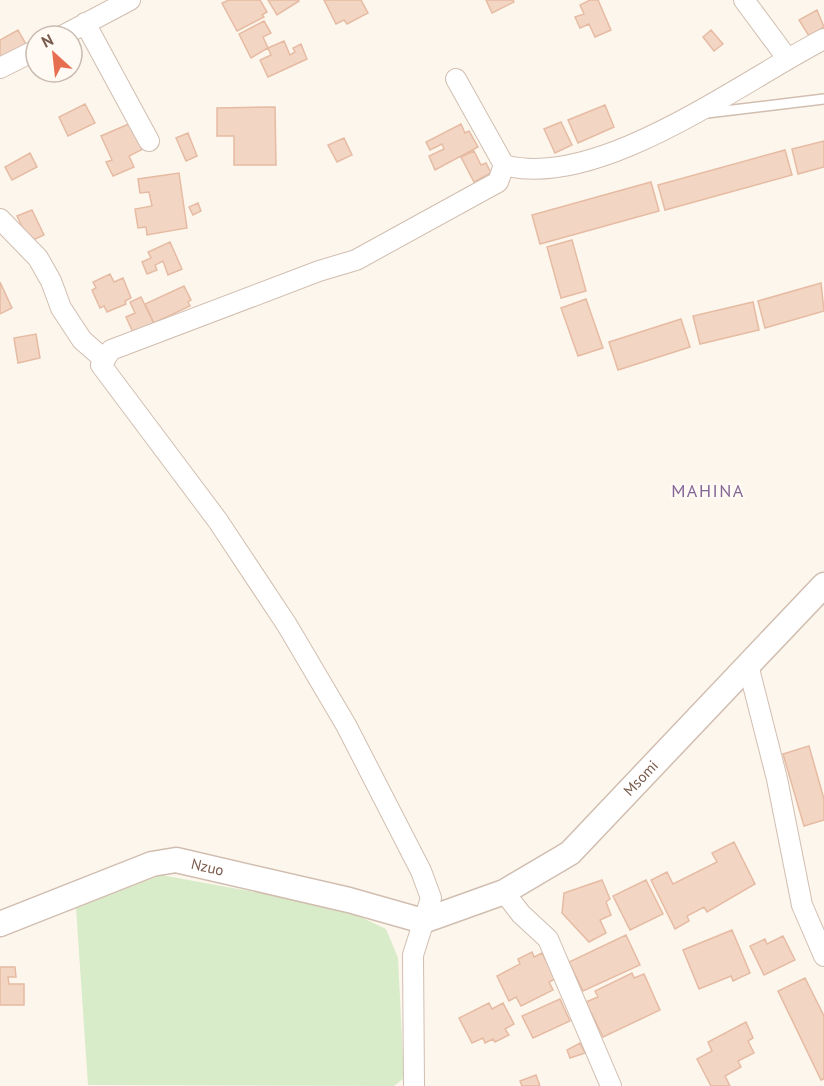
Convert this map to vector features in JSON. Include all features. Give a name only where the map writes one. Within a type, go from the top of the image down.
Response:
[{"type":"street","points":[[130,0],[85,23],[149,141]]},
{"type":"street","points":[[744,0],[787,58]]},
{"type":"street","points":[[504,165],[530,170],[559,167],[611,153],[692,114],[824,39]]},
{"type":"street","points":[[0,68],[24,56]]},
{"type":"street","points":[[414,1086],[413,955],[431,898],[421,871],[346,725],[287,624],[218,521],[101,365],[111,350],[319,271],[356,260],[498,182],[504,165],[456,79]]},
{"type":"street","points":[[0,219],[38,258],[51,280],[61,308],[76,332],[105,360]]},
{"type":"street","name":"Msomi","points":[[423,921],[504,892],[570,853],[748,665],[821,594]]},
{"type":"street","points":[[748,665],[777,779],[802,905],[824,956]]},
{"type":"street","name":"Nzuo","points":[[0,924],[153,864],[176,860],[349,900],[423,921]]},
{"type":"street","points":[[504,892],[521,914],[548,939],[611,1086]]},
{"type":"lane","points":[[692,114],[824,99]]},
{"type":"green space","points":[[161,875],[342,908],[386,929],[398,958],[404,1078],[394,1086],[88,1085],[76,908]]},
{"type":"building","points":[[229,0],[260,0],[267,12],[262,15],[264,17],[237,31],[222,3]]},
{"type":"building","points":[[268,0],[298,0],[299,1],[277,15]]},
{"type":"building","points":[[324,0],[361,0],[368,13],[347,24],[344,20],[336,24]]},
{"type":"building","points":[[486,0],[513,0],[514,2],[492,13]]},
{"type":"building","points":[[590,0],[598,0],[611,30],[595,37],[589,24],[580,28],[575,17],[584,14],[580,5]]},
{"type":"building","points":[[817,10],[824,27],[809,36],[799,20]]},
{"type":"building","points":[[264,21],[271,33],[263,37],[268,48],[251,58],[239,34]]},
{"type":"building","points":[[18,30],[24,41],[24,48],[0,62],[0,40]]},
{"type":"building","points":[[711,30],[723,44],[714,51],[703,37]]},
{"type":"building","points":[[284,41],[290,55],[295,52],[293,48],[301,44],[307,59],[268,77],[260,60],[271,55],[268,48]]},
{"type":"building","points":[[85,104],[95,123],[68,136],[59,117]]},
{"type":"building","points":[[605,105],[614,127],[578,143],[568,120]]},
{"type":"building","points":[[275,107],[276,165],[234,165],[234,136],[217,136],[217,108]]},
{"type":"building","points":[[561,122],[572,145],[555,153],[544,129]]},
{"type":"building","points":[[131,123],[143,149],[129,156],[134,167],[113,176],[106,162],[112,160],[101,136]]},
{"type":"building","points":[[461,124],[465,133],[469,131],[478,147],[435,170],[429,156],[444,149],[442,144],[430,150],[426,142]]},
{"type":"building","points":[[188,133],[197,156],[186,161],[176,138]]},
{"type":"building","points":[[344,138],[352,155],[337,162],[328,145]]},
{"type":"building","points":[[824,141],[824,167],[798,174],[792,149]]},
{"type":"building","points":[[785,150],[792,175],[665,210],[658,185]]},
{"type":"building","points":[[474,151],[481,165],[486,163],[491,173],[474,182],[461,157]]},
{"type":"building","points":[[30,153],[37,167],[12,180],[5,167]]},
{"type":"building","points":[[179,173],[187,228],[147,235],[146,227],[138,228],[135,209],[152,206],[149,192],[140,193],[138,179]]},
{"type":"building","points":[[651,182],[659,211],[540,244],[532,215]]},
{"type":"building","points":[[198,203],[201,211],[193,215],[189,207]]},
{"type":"building","points":[[32,210],[44,235],[29,242],[17,216]]},
{"type":"building","points":[[572,240],[586,291],[561,298],[547,247]]},
{"type":"building","points":[[170,242],[182,269],[168,275],[163,261],[155,265],[157,270],[147,274],[142,262],[151,258],[148,252]]},
{"type":"building","points":[[110,274],[114,282],[123,278],[131,298],[125,301],[126,304],[107,312],[104,306],[100,308],[92,290],[96,288],[93,282]]},
{"type":"building","points":[[0,282],[12,308],[0,314]]},
{"type":"building","points":[[821,283],[824,311],[765,328],[758,301]]},
{"type":"building","points":[[184,286],[191,300],[188,302],[190,306],[154,323],[145,304]]},
{"type":"building","points":[[141,297],[156,328],[135,337],[126,317],[135,313],[130,302]]},
{"type":"building","points":[[586,299],[603,348],[578,356],[561,308]]},
{"type":"building","points":[[753,302],[759,330],[700,344],[693,316]]},
{"type":"building","points":[[681,319],[690,347],[618,370],[609,342]]},
{"type":"building","points":[[36,334],[40,358],[18,363],[14,338]]},
{"type":"building","points":[[809,746],[824,799],[824,820],[804,826],[783,754]]},
{"type":"building","points":[[734,842],[755,884],[707,912],[704,907],[687,916],[689,921],[675,929],[651,880],[667,872],[673,884],[717,862],[712,853]]},
{"type":"building","points":[[602,880],[610,899],[606,902],[611,915],[600,920],[606,933],[589,942],[562,913],[564,893]]},
{"type":"building","points":[[646,880],[663,914],[630,930],[613,896]]},
{"type":"building","points":[[732,930],[750,973],[733,981],[731,976],[699,989],[683,950]]},
{"type":"building","points":[[626,935],[640,965],[583,991],[569,962]]},
{"type":"building","points":[[783,936],[795,960],[764,975],[750,946],[765,939],[767,944]]},
{"type":"building","points":[[532,952],[534,957],[542,953],[555,979],[549,982],[553,990],[521,1006],[516,997],[509,1001],[497,976],[520,964],[518,959]]},
{"type":"building","points":[[0,967],[15,967],[16,977],[8,977],[9,984],[24,984],[24,1005],[0,1005]]},
{"type":"building","points":[[632,973],[634,978],[644,974],[660,1010],[603,1037],[586,1002],[598,997],[595,991]]},
{"type":"building","points":[[805,978],[824,1016],[824,1079],[821,1080],[778,991]]},
{"type":"building","points":[[560,999],[570,1021],[533,1038],[522,1016]]},
{"type":"building","points":[[489,1003],[492,1009],[503,1003],[514,1024],[505,1029],[509,1035],[495,1042],[493,1039],[485,1043],[483,1038],[472,1043],[459,1018]]},
{"type":"building","points":[[746,1022],[753,1038],[748,1041],[754,1053],[738,1061],[741,1067],[725,1076],[730,1086],[711,1086],[697,1059],[712,1051],[708,1042]]},
{"type":"building","points":[[580,1043],[585,1053],[570,1058],[567,1050]]},
{"type":"building","points":[[536,1075],[540,1086],[522,1086],[520,1081]]},
{"type":"district","name":"MAHINA","points":[[708,491]]}]
